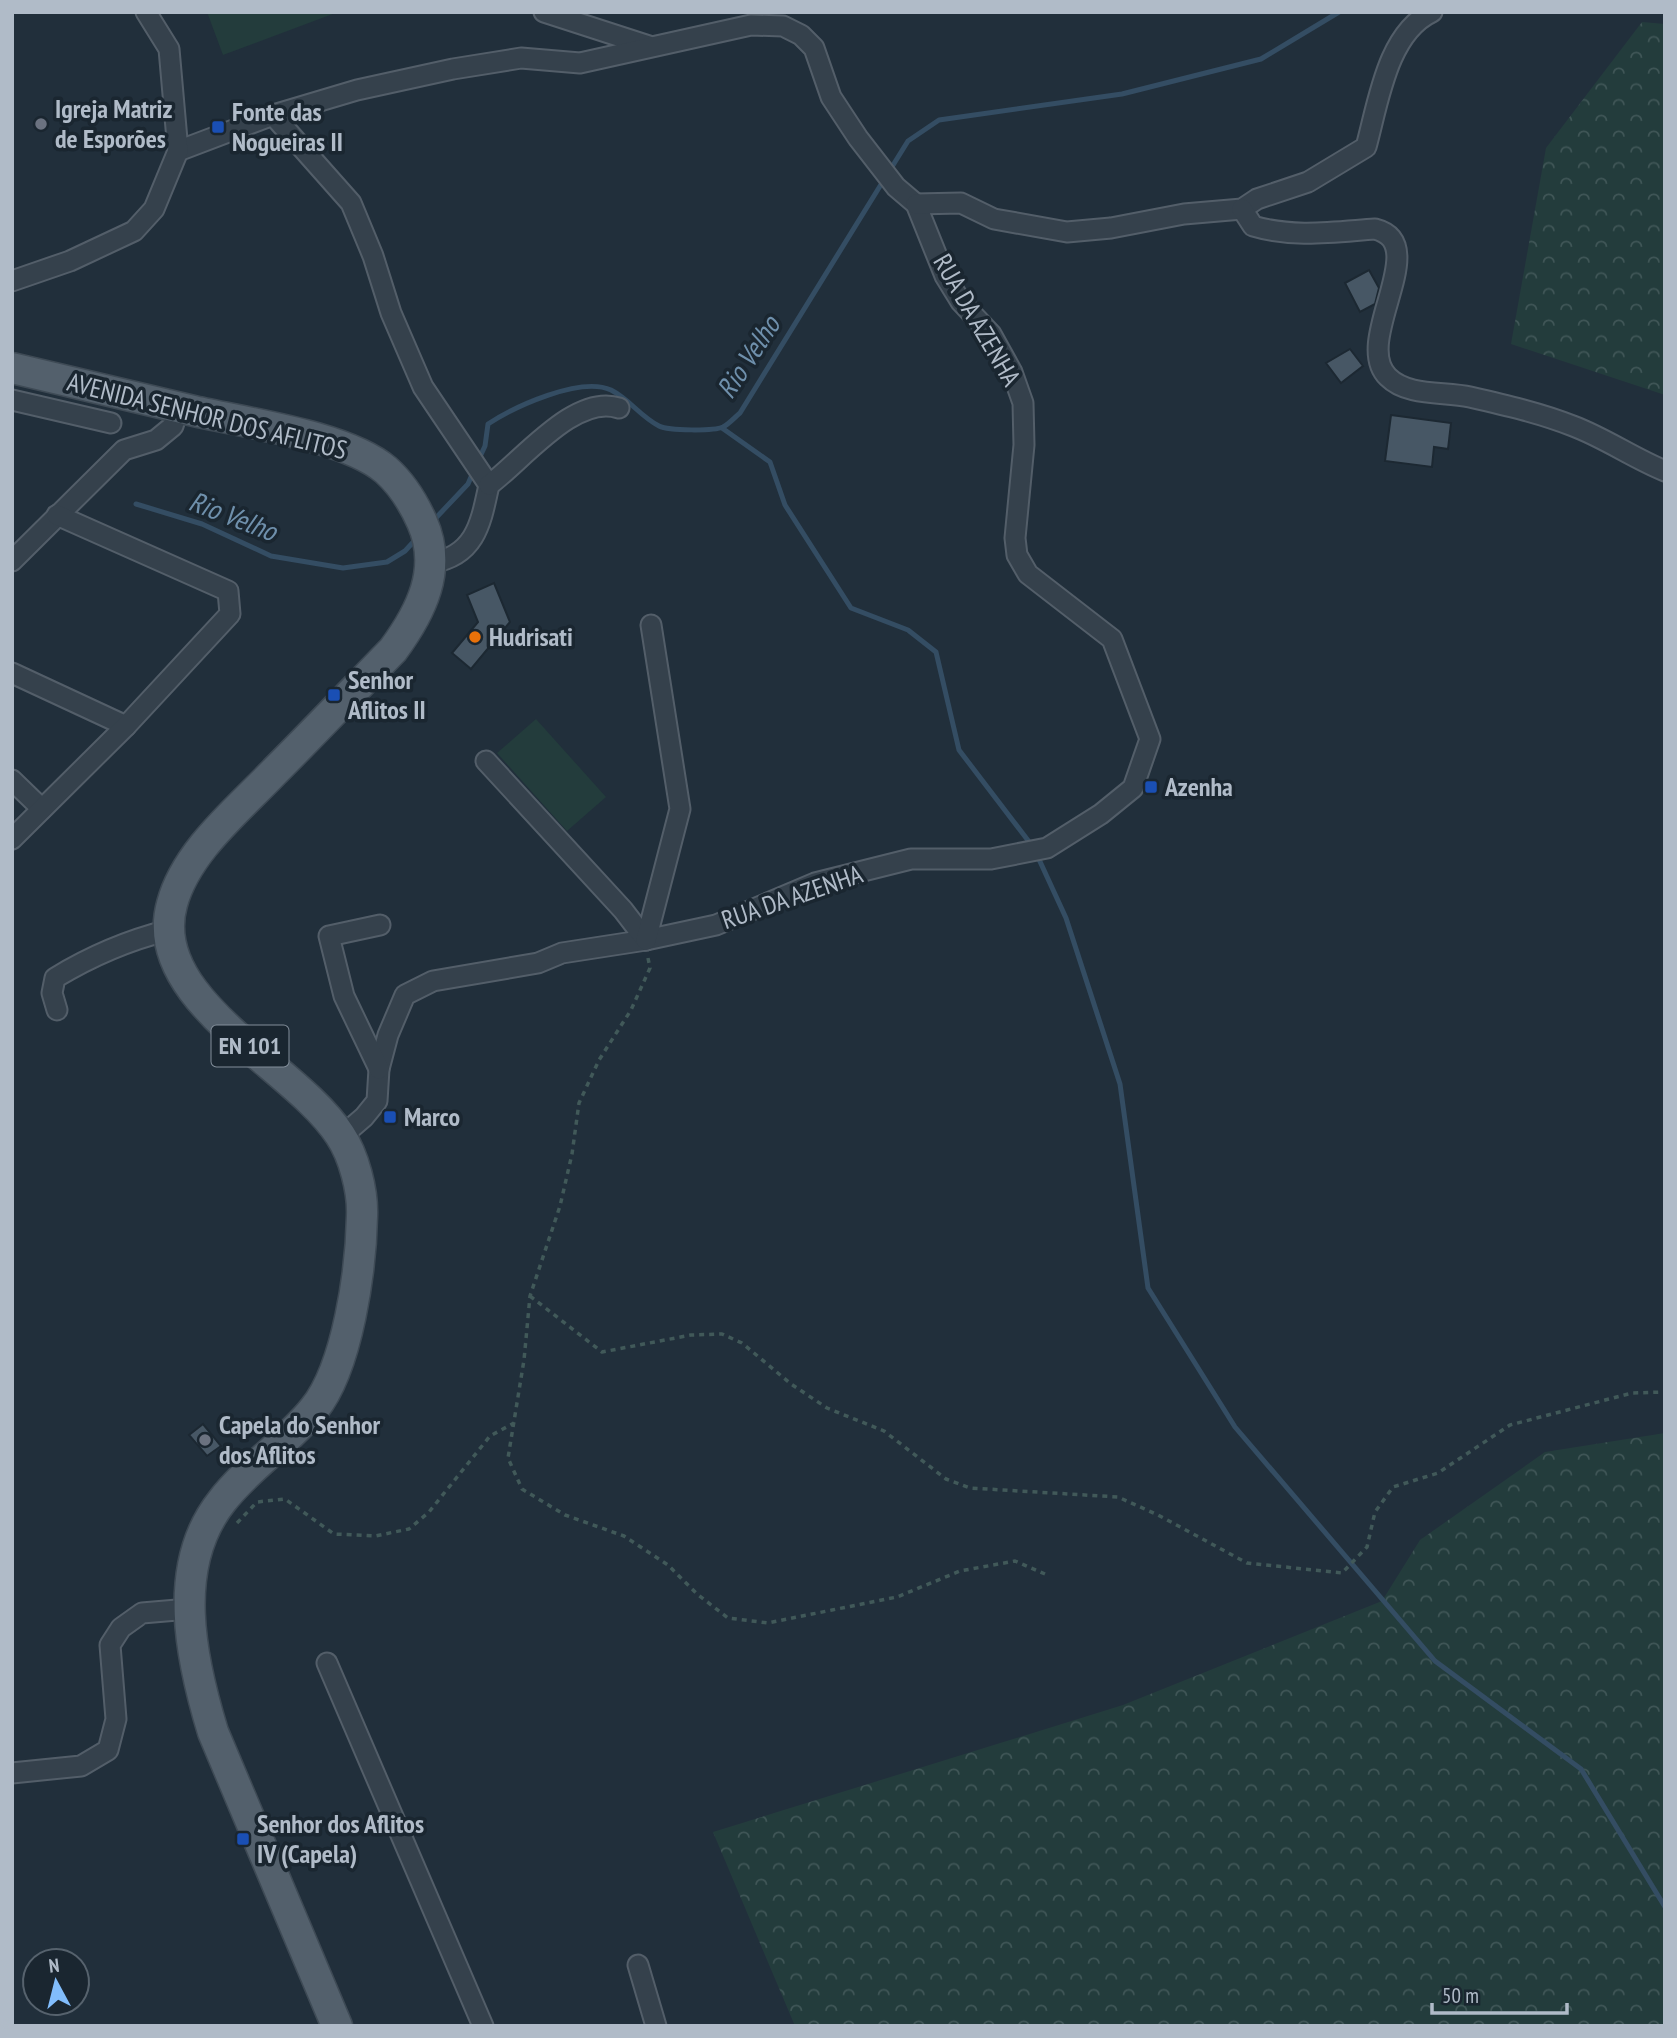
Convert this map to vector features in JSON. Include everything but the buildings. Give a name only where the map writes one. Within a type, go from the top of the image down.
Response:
[{"type":"main road","name":"AVENIDA SENHOR DOS AFLITOS","points":[[12,368],[338,446],[384,469],[405,490],[426,531],[431,563],[422,607],[413,624],[393,650],[216,833],[189,869],[172,904],[169,930],[174,959],[191,989],[222,1022],[311,1098],[342,1136],[356,1172],[363,1213],[346,1336],[333,1378],[314,1409],[220,1502],[196,1551],[189,1609],[201,1691],[213,1732],[337,2026]]},
{"type":"street","points":[[12,281],[70,261],[134,231],[154,209],[178,150],[169,48],[146,12]]},
{"type":"street","points":[[544,12],[653,47]]},
{"type":"street","points":[[178,150],[273,115],[357,90],[453,69],[521,58],[580,62],[751,25],[782,26],[801,35],[814,48],[831,97],[858,138],[896,187],[916,204],[961,203],[994,219],[1067,232],[1111,228],[1184,214],[1242,209],[1256,199],[1308,182],[1366,147],[1391,61],[1416,20],[1432,12]]},
{"type":"street","points":[[273,115],[351,203],[373,256],[391,313],[423,387],[489,485]]},
{"type":"street","name":"RUA DA AZENHA","points":[[342,1136],[364,1117],[377,1101],[379,1069],[388,1035],[405,995],[433,981],[538,963],[562,953],[646,940],[716,925],[815,883],[911,859],[991,859],[1047,848],[1101,814],[1133,788],[1150,739],[1112,639],[1036,581],[1017,555],[1015,538],[1024,445],[1023,403],[1012,372],[991,334],[961,302],[945,276],[916,204]]},
{"type":"street","points":[[1242,209],[1253,226],[1273,232],[1296,234],[1375,229],[1386,232],[1394,240],[1397,252],[1393,284],[1376,348],[1387,377],[1404,388],[1457,393],[1528,410],[1576,427],[1665,471]]},
{"type":"street","points":[[120,393],[111,423],[115,437],[124,450]]},
{"type":"street","points":[[12,400],[111,423]]},
{"type":"street","points":[[431,563],[446,561],[463,548],[480,529],[489,485],[558,425],[586,409],[606,404],[619,408]]},
{"type":"street","points":[[12,561],[124,450],[156,440],[173,426],[179,407]]},
{"type":"street","points":[[12,839],[126,726],[230,614],[228,591],[57,516]]},
{"type":"street","points":[[646,940],[680,809],[651,625]]},
{"type":"street","points":[[12,673],[126,726]]},
{"type":"street","points":[[486,761],[623,910],[646,940]]},
{"type":"street","points":[[12,780],[42,809]]},
{"type":"street","points":[[379,1069],[344,996],[329,936],[380,925]]},
{"type":"street","points":[[57,1010],[52,993],[55,978],[83,961],[144,936],[169,930]]},
{"type":"street","points":[[12,1773],[81,1766],[108,1750],[116,1719],[110,1645],[121,1628],[142,1614],[189,1609]]},
{"type":"street","points":[[327,1663],[483,2026]]},
{"type":"street","points":[[638,1965],[656,2026]]},
{"type":"path","points":[[646,940],[650,968],[631,1010],[599,1060],[579,1103],[572,1154],[559,1206],[530,1296],[508,1458],[522,1489],[565,1516],[624,1536],[668,1564],[697,1594],[728,1618],[768,1623],[897,1597],[960,1571],[1015,1561],[1045,1574]]},
{"type":"path","points":[[530,1296],[602,1352],[691,1335],[722,1334],[742,1343],[791,1384],[827,1408],[884,1431],[946,1479],[970,1488],[1118,1497],[1158,1515],[1247,1563],[1342,1573],[1367,1547],[1376,1512],[1393,1487],[1438,1473],[1510,1425],[1632,1393],[1665,1392]]},
{"type":"path","points":[[231,1530],[257,1502],[285,1499],[334,1534],[375,1536],[409,1529],[429,1512],[490,1436],[514,1423]]},
{"type":"green space","points":[[207,12],[338,12],[223,55]]},
{"type":"green space","points":[[1642,22],[1665,24],[1665,395],[1511,344],[1546,148]]},
{"type":"green space","points":[[536,719],[606,797],[567,831],[497,753]]},
{"type":"green space","points":[[1665,1433],[1665,2026],[795,2026],[713,1832],[1123,1705],[1382,1601],[1420,1540],[1545,1452]]},
{"type":"waterway","name":"Rio Velho","points":[[890,170],[908,141],[939,120],[1122,94],[1261,59],[1339,12]]},
{"type":"waterway","name":"Rio Velho","points":[[478,461],[485,446],[488,424],[530,402],[582,387],[611,390],[664,428],[701,430],[725,426],[740,413],[885,178]]},
{"type":"waterway","points":[[722,428],[770,462],[785,505],[851,608],[908,630],[936,652],[959,750],[1033,847]]},
{"type":"waterway","name":"Rio Velho","points":[[433,521],[468,484],[474,470]]},
{"type":"waterway","name":"Rio Velho","points":[[136,504],[202,524],[271,556],[343,568],[387,562],[405,551],[416,539]]},
{"type":"waterway","points":[[1037,855],[1066,918],[1120,1084],[1148,1288],[1235,1427],[1435,1661],[1581,1769],[1665,1907]]},
{"type":"place","name":"Igreja Matriz de Esporões","points":[[41,124]]},
{"type":"place","name":"Fonte das Nogueiras II","points":[[218,127]]},
{"type":"place","name":"Hudrisati","points":[[475,637]]},
{"type":"place","name":"Senhor Aflitos II","points":[[334,695]]},
{"type":"place","name":"Azenha","points":[[1151,787]]},
{"type":"place","name":"Marco","points":[[390,1117]]},
{"type":"place","name":"Capela do Senhor dos Aflitos","points":[[205,1440]]},
{"type":"place","name":"Senhor dos Aflitos IV (Capela)","points":[[243,1839]]}]
